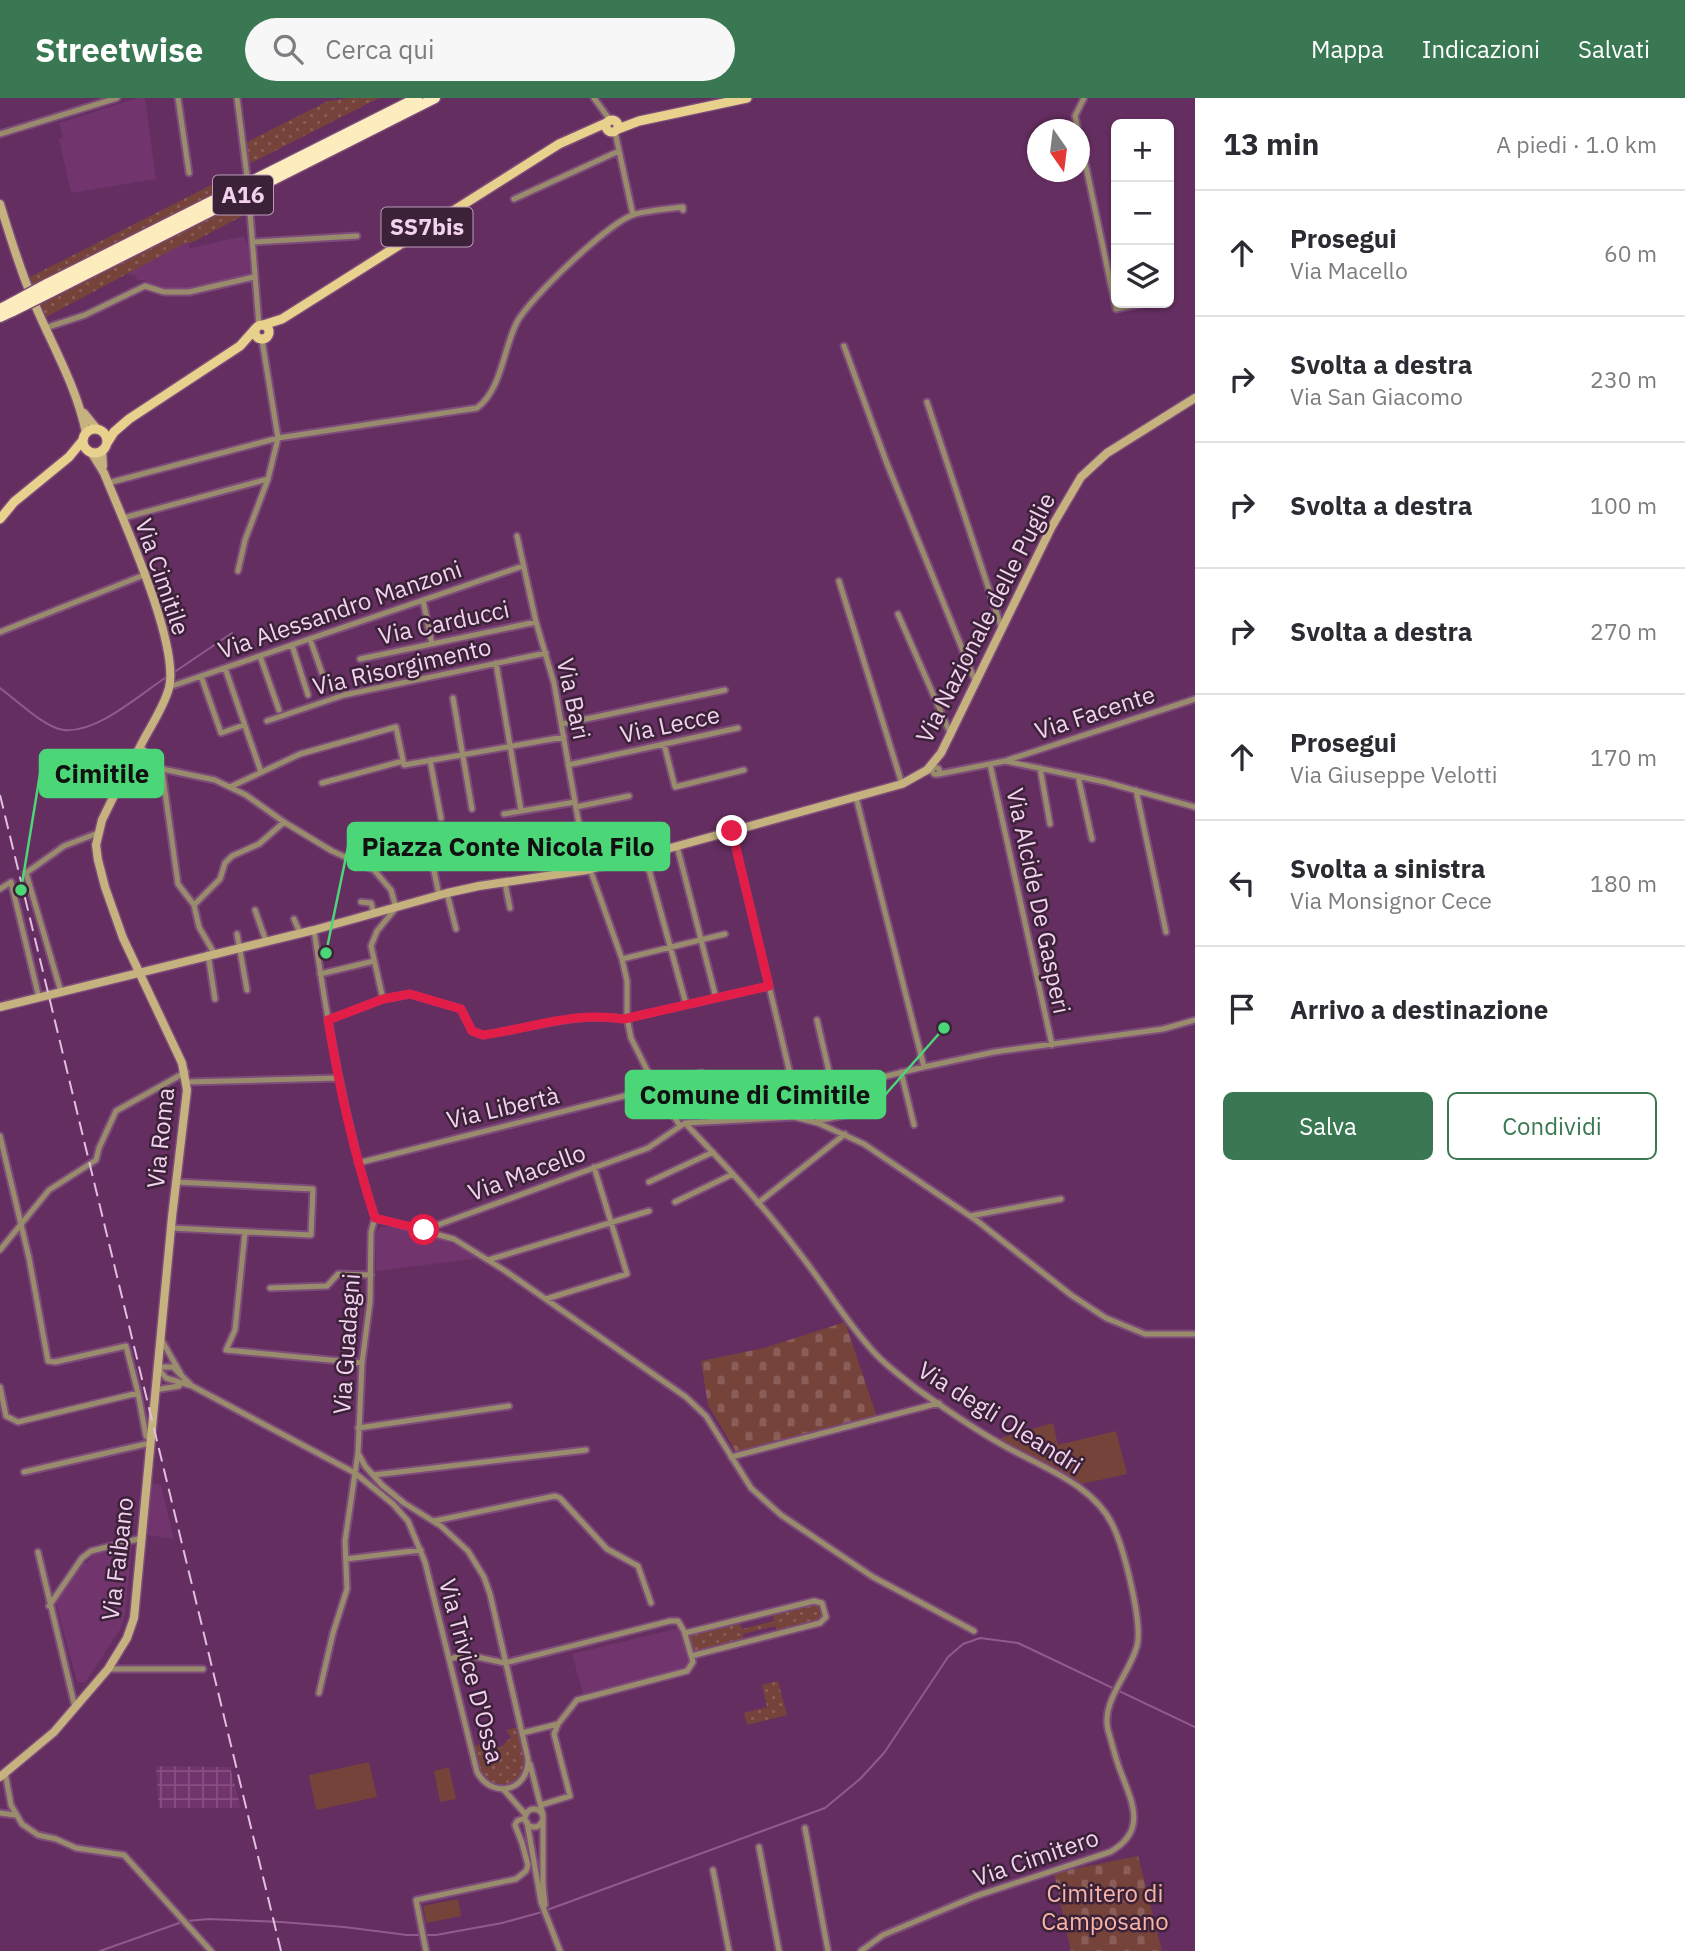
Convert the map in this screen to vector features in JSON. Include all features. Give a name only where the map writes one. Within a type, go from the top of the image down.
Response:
[{"type":"highway","name":"A16","points":[[49,288],[417,98]]},
{"type":"highway","name":"A16","points":[[0,317],[8,308],[435,98]]},
{"type":"main road","name":"SS7bis","points":[[263,338],[282,319],[510,173],[573,136],[747,98]]},
{"type":"main road","name":"SS7bis","points":[[259,326],[282,319]]},
{"type":"main road","points":[[259,326],[254,334],[263,338]]},
{"type":"main road","points":[[60,464],[79,454],[104,447],[114,432],[129,419],[240,346],[259,326]]},
{"type":"main road","points":[[240,346],[263,338]]},
{"type":"main road","points":[[0,519],[14,502],[60,464],[84,437],[129,419]]},
{"type":"main road","points":[[99,430],[105,436],[104,447]]},
{"type":"main road","points":[[84,437],[85,448],[90,452]]},
{"type":"street","points":[[0,134],[117,98]]},
{"type":"street","points":[[177,98],[189,173]]},
{"type":"street","points":[[237,98],[247,176]]},
{"type":"street","points":[[594,98],[612,126],[633,215]]},
{"type":"street","points":[[1075,119],[1084,98]]},
{"type":"street","points":[[514,199],[620,151]]},
{"type":"street","points":[[1089,182],[1111,285]]},
{"type":"street","points":[[249,199],[259,326]]},
{"type":"street","points":[[0,204],[24,281],[79,405],[89,423],[99,430]]},
{"type":"street","points":[[108,483],[278,438],[477,408],[490,394],[517,321],[529,305],[596,240],[633,215],[683,207],[683,210]]},
{"type":"street","points":[[253,242],[357,236]]},
{"type":"street","points":[[46,328],[85,314],[145,286],[164,292],[190,292],[254,277]]},
{"type":"street","points":[[238,571],[245,540],[268,479],[278,438],[263,338]]},
{"type":"street","points":[[844,346],[886,461],[976,684]]},
{"type":"street","name":"Via Nazionale delle Puglie","points":[[139,972],[314,930],[443,894],[588,870],[902,784],[920,775],[938,757],[951,735],[1051,528],[1081,477],[1107,453],[1195,398]]},
{"type":"street","points":[[927,402],[1002,629]]},
{"type":"street","points":[[79,405],[84,437]]},
{"type":"street","name":"Via Cimitile","points":[[104,447],[104,473]]},
{"type":"street","name":"Via Cimitile","points":[[90,452],[104,473],[144,575],[164,635],[170,671],[169,687],[147,732],[141,759],[126,773],[97,833]]},
{"type":"street","points":[[122,518],[268,479]]},
{"type":"street","name":"Via Bari","points":[[517,536],[536,622],[554,682],[588,870],[622,959],[626,981],[627,1018]]},
{"type":"street","name":"Via Alessandro Manzoni","points":[[169,687],[523,566]]},
{"type":"street","points":[[0,632],[144,575]]},
{"type":"street","points":[[839,582],[902,784]]},
{"type":"street","points":[[423,600],[432,643]]},
{"type":"street","points":[[898,614],[951,735]]},
{"type":"street","name":"Via Carducci","points":[[360,659],[536,622]]},
{"type":"street","points":[[310,639],[321,673]]},
{"type":"street","points":[[292,645],[308,695]]},
{"type":"street","name":"Via Risorgimento","points":[[267,721],[344,695],[546,653]]},
{"type":"street","points":[[260,656],[279,710]]},
{"type":"street","points":[[496,663],[521,810]]},
{"type":"street","points":[[225,668],[261,772]]},
{"type":"street","points":[[201,676],[221,733],[244,725]]},
{"type":"street","points":[[562,724],[725,690]]},
{"type":"street","points":[[453,698],[472,809]]},
{"type":"street","name":"Via Facente","points":[[920,775],[1005,761],[1195,699]]},
{"type":"street","points":[[230,787],[300,754],[396,727],[404,763]]},
{"type":"street","name":"Via Lecce","points":[[568,765],[738,728]]},
{"type":"street","points":[[322,783],[404,763],[564,737]]},
{"type":"street","points":[[664,744],[675,787],[744,770]]},
{"type":"street","points":[[937,772],[938,757]]},
{"type":"street","points":[[141,759],[160,769],[215,780],[230,787],[332,851],[374,870],[391,890],[396,908],[372,939],[383,999]]},
{"type":"street","points":[[430,760],[441,818]]},
{"type":"street","points":[[1005,761],[1136,790],[1195,807]]},
{"type":"street","name":"Via Alcide De Gasperi","points":[[990,764],[1052,1045]]},
{"type":"street","points":[[1040,768],[1050,824]]},
{"type":"street","points":[[160,769],[178,884],[194,905],[199,927],[211,953],[215,999]]},
{"type":"street","points":[[1078,776],[1092,839]]},
{"type":"street","points":[[1136,790],[1166,932]]},
{"type":"street","points":[[504,814],[629,796]]},
{"type":"street","points":[[856,797],[924,1067]]},
{"type":"street","points":[[194,905],[220,879],[225,863],[232,856],[259,844],[284,822]]},
{"type":"street","points":[[732,831],[797,1103],[794,1117]]},
{"type":"street","points":[[61,992],[26,873],[64,846],[97,833]]},
{"type":"street","name":"Via Roma","points":[[97,833],[98,860],[123,938],[186,1072],[187,1082],[149,1464]]},
{"type":"street","points":[[677,846],[716,998]]},
{"type":"street","points":[[430,852],[456,929]]},
{"type":"street","points":[[645,855],[686,1004]]},
{"type":"street","points":[[0,889],[11,882],[39,998]]},
{"type":"street","points":[[505,883],[510,908]]},
{"type":"street","points":[[361,902],[371,903],[374,914]]},
{"type":"street","points":[[255,910],[266,941]]},
{"type":"street","points":[[294,919],[300,933]]},
{"type":"street","points":[[314,930],[338,1077],[358,1163],[375,1218],[454,1239],[546,1299],[686,1397],[706,1416],[751,1489],[780,1515],[873,1577],[974,1632]]},
{"type":"street","points":[[237,934],[247,989]]},
{"type":"street","points":[[622,959],[725,934]]},
{"type":"street","points":[[320,974],[374,961]]},
{"type":"street","points":[[0,1007],[139,972]]},
{"type":"street","points":[[328,1020],[383,999],[410,994],[461,1009],[472,1031],[480,1035],[573,1017],[627,1018],[769,986]]},
{"type":"street","name":"Via degli Oleandri","points":[[627,1018],[631,1038],[655,1085],[682,1124],[712,1152],[758,1203],[867,1345],[902,1377],[939,1404],[1000,1444],[1078,1487],[1098,1504],[1109,1519],[1119,1541],[1139,1631],[1135,1653],[1112,1699]]},
{"type":"street","points":[[817,1020],[833,1089]]},
{"type":"street","points":[[797,1103],[833,1089],[993,1052],[1163,1029],[1195,1020]]},
{"type":"street","points":[[0,1250],[49,1190],[96,1160],[116,1111],[186,1072]]},
{"type":"street","points":[[901,1072],[914,1125]]},
{"type":"street","name":"Via Libertà","points":[[358,1163],[702,1073]]},
{"type":"street","points":[[187,1082],[338,1077]]},
{"type":"street","points":[[815,1122],[880,1107]]},
{"type":"street","points":[[682,1124],[794,1117],[845,1134],[973,1218],[1071,1295],[1106,1318],[1145,1334],[1195,1334]]},
{"type":"street","name":"Via Macello","points":[[424,1230],[648,1148],[682,1124]]},
{"type":"street","points":[[758,1203],[845,1134]]},
{"type":"street","points":[[0,1136],[48,1361],[55,1362],[126,1346],[146,1436],[151,1441]]},
{"type":"street","points":[[649,1182],[712,1152]]},
{"type":"street","points":[[546,1299],[627,1274],[594,1167]]},
{"type":"street","points":[[675,1202],[733,1174]]},
{"type":"street","points":[[171,1228],[311,1235],[313,1189],[176,1182]]},
{"type":"street","points":[[973,1218],[1061,1199]]},
{"type":"street","points":[[488,1260],[649,1211]]},
{"type":"street","name":"Via Guadagni","points":[[318,1693],[347,1589],[345,1541],[358,1453],[362,1363],[371,1275],[371,1232],[375,1218]]},
{"type":"street","points":[[245,1232],[235,1330],[226,1350],[362,1363]]},
{"type":"street","points":[[270,1288],[327,1286],[338,1274],[371,1275]]},
{"type":"street","name":"Via Trivice D'Ossa","points":[[161,1339],[183,1376]]},
{"type":"street","name":"Via Trivice D'Ossa","points":[[158,1367],[173,1367],[192,1386],[355,1473],[393,1504],[408,1521],[421,1550],[477,1772],[490,1787],[504,1790],[514,1787],[527,1772],[528,1759],[484,1577],[468,1551],[435,1521],[404,1503],[373,1475],[358,1453]]},
{"type":"street","name":"Via Trivice D'Ossa","points":[[158,1367],[166,1378],[184,1385]]},
{"type":"street","name":"Via Trivice D'Ossa","points":[[155,1390],[169,1386],[192,1386]]},
{"type":"street","points":[[0,1387],[6,1416],[18,1422],[138,1393]]},
{"type":"street","points":[[731,1457],[939,1404]]},
{"type":"street","points":[[358,1427],[509,1406]]},
{"type":"street","points":[[24,1472],[151,1441]]},
{"type":"street","points":[[373,1475],[586,1450]]},
{"type":"street","name":"Via Faibano","points":[[1,1775],[54,1732],[107,1669],[127,1638],[134,1618],[149,1464]]},
{"type":"street","points":[[435,1521],[555,1496],[607,1549],[638,1566],[651,1603]]},
{"type":"street","points":[[49,1606],[82,1558],[91,1551],[142,1538]]},
{"type":"street","points":[[346,1559],[421,1550]]},
{"type":"street","points":[[37,1552],[75,1707]]},
{"type":"street","points":[[685,1633],[814,1601],[822,1603],[825,1609],[826,1617],[820,1623],[691,1656]]},
{"type":"street","points":[[450,1659],[460,1656],[477,1657],[505,1663],[678,1621],[685,1633],[693,1662],[687,1671],[577,1700],[558,1724],[554,1734],[570,1796],[541,1804]]},
{"type":"street","points":[[107,1669],[203,1668]]},
{"type":"street","name":"Via Cimitero","points":[[861,1951],[883,1935],[976,1896],[1103,1855],[1125,1842],[1135,1821],[1134,1807],[1114,1755],[1107,1723],[1112,1699]]},
{"type":"street","points":[[522,1733],[558,1724]]},
{"type":"street","points":[[528,1759],[543,1816],[542,1901]]},
{"type":"street","points":[[1,1775],[15,1815],[22,1824],[38,1835],[76,1848],[124,1855],[211,1951]]},
{"type":"street","points":[[426,1951],[416,1900],[516,1879],[522,1876],[528,1865],[515,1825],[517,1821],[526,1818],[534,1809],[541,1811],[543,1816],[541,1824],[537,1826],[526,1818],[504,1790]]},
{"type":"street","points":[[0,1813],[15,1815]]},
{"type":"street","points":[[526,1818],[542,1901],[560,1951]]},
{"type":"street","points":[[806,1828],[828,1951]]},
{"type":"street","points":[[759,1847],[779,1951]]},
{"type":"street","points":[[713,1870],[729,1951]]},
{"type":"shaded area","points":[[137,98],[145,98],[156,179],[71,193],[59,139],[63,137],[59,123]]},
{"type":"shaded area","points":[[244,236],[248,243],[250,275],[190,289],[165,289],[144,280],[138,281],[135,275],[130,276],[129,272],[187,241],[190,248]]},
{"type":"shaded area","points":[[381,1227],[396,1227],[441,1238],[480,1258],[376,1271],[376,1232]]},
{"type":"shaded area","points":[[151,1483],[161,1485],[174,1539],[147,1535]]},
{"type":"shaded area","points":[[132,1543],[125,1614],[121,1628],[85,1683],[77,1682],[55,1600],[83,1561],[87,1563],[96,1551]]},
{"type":"shaded area","points":[[679,1628],[688,1662],[686,1668],[583,1694],[572,1654]]},
{"type":"shaded area","points":[[156,1766],[230,1767],[241,1808],[159,1808]]},
{"type":"green space","points":[[379,98],[249,164],[247,142],[328,101]]},
{"type":"green space","points":[[231,175],[242,180],[33,285],[30,277]]},
{"type":"green space","points":[[244,201],[246,214],[193,242],[187,242],[46,317],[40,305]]},
{"type":"green space","points":[[845,1322],[877,1417],[736,1452],[708,1405],[701,1361],[764,1348]]},
{"type":"green space","points":[[1053,1423],[1058,1445],[1116,1431],[1127,1474],[1077,1485],[1072,1477],[1067,1478],[1044,1462],[997,1439]]},
{"type":"green space","points":[[815,1604],[819,1606],[822,1614],[817,1620],[777,1631],[775,1626],[743,1634],[744,1639],[693,1652],[689,1636],[739,1623],[742,1629],[774,1621],[773,1615]]},
{"type":"green space","points":[[778,1681],[787,1715],[747,1725],[744,1713],[767,1707],[762,1685]]},
{"type":"green space","points":[[518,1727],[525,1756],[520,1778],[502,1786],[489,1782],[478,1766],[473,1746],[493,1741],[500,1748],[511,1737],[506,1730]]},
{"type":"green space","points":[[369,1762],[377,1797],[316,1810],[309,1775]]},
{"type":"green space","points":[[449,1767],[456,1799],[440,1802],[434,1771]]},
{"type":"green space","name":"Cimitero di Camposano","points":[[1138,1856],[1162,1951],[1071,1951],[1054,1873]]},
{"type":"green space","points":[[458,1899],[461,1916],[426,1923],[423,1906]]},
{"type":"waterway","points":[[176,671],[232,633]]},
{"type":"waterway","points":[[0,688],[49,725],[64,730],[90,726],[103,720],[165,678]]},
{"type":"waterway","points":[[547,1910],[825,1808],[860,1779],[884,1753],[948,1657],[963,1644],[980,1638],[1018,1643],[1195,1727]]},
{"type":"waterway","points":[[187,1921],[209,1919],[281,1922],[407,1935],[436,1935],[502,1923],[542,1912]]},
{"type":"waterway","points":[[100,1951],[182,1922]]},
{"type":"railway","points":[[0,795],[281,1951]]},
{"type":"place","name":"Cimitile","points":[[21,890]]},
{"type":"place","name":"Piazza Conte Nicola Filo","points":[[326,953]]},
{"type":"place","name":"Comune di Cimitile","points":[[944,1028]]},
{"type":"route","points":[[424,1230],[375,1218],[343,1100],[328,1020],[383,999],[410,994],[461,1009],[472,1031],[483,1035],[573,1017],[604,1016],[624,1019],[769,986],[732,831]]}]
